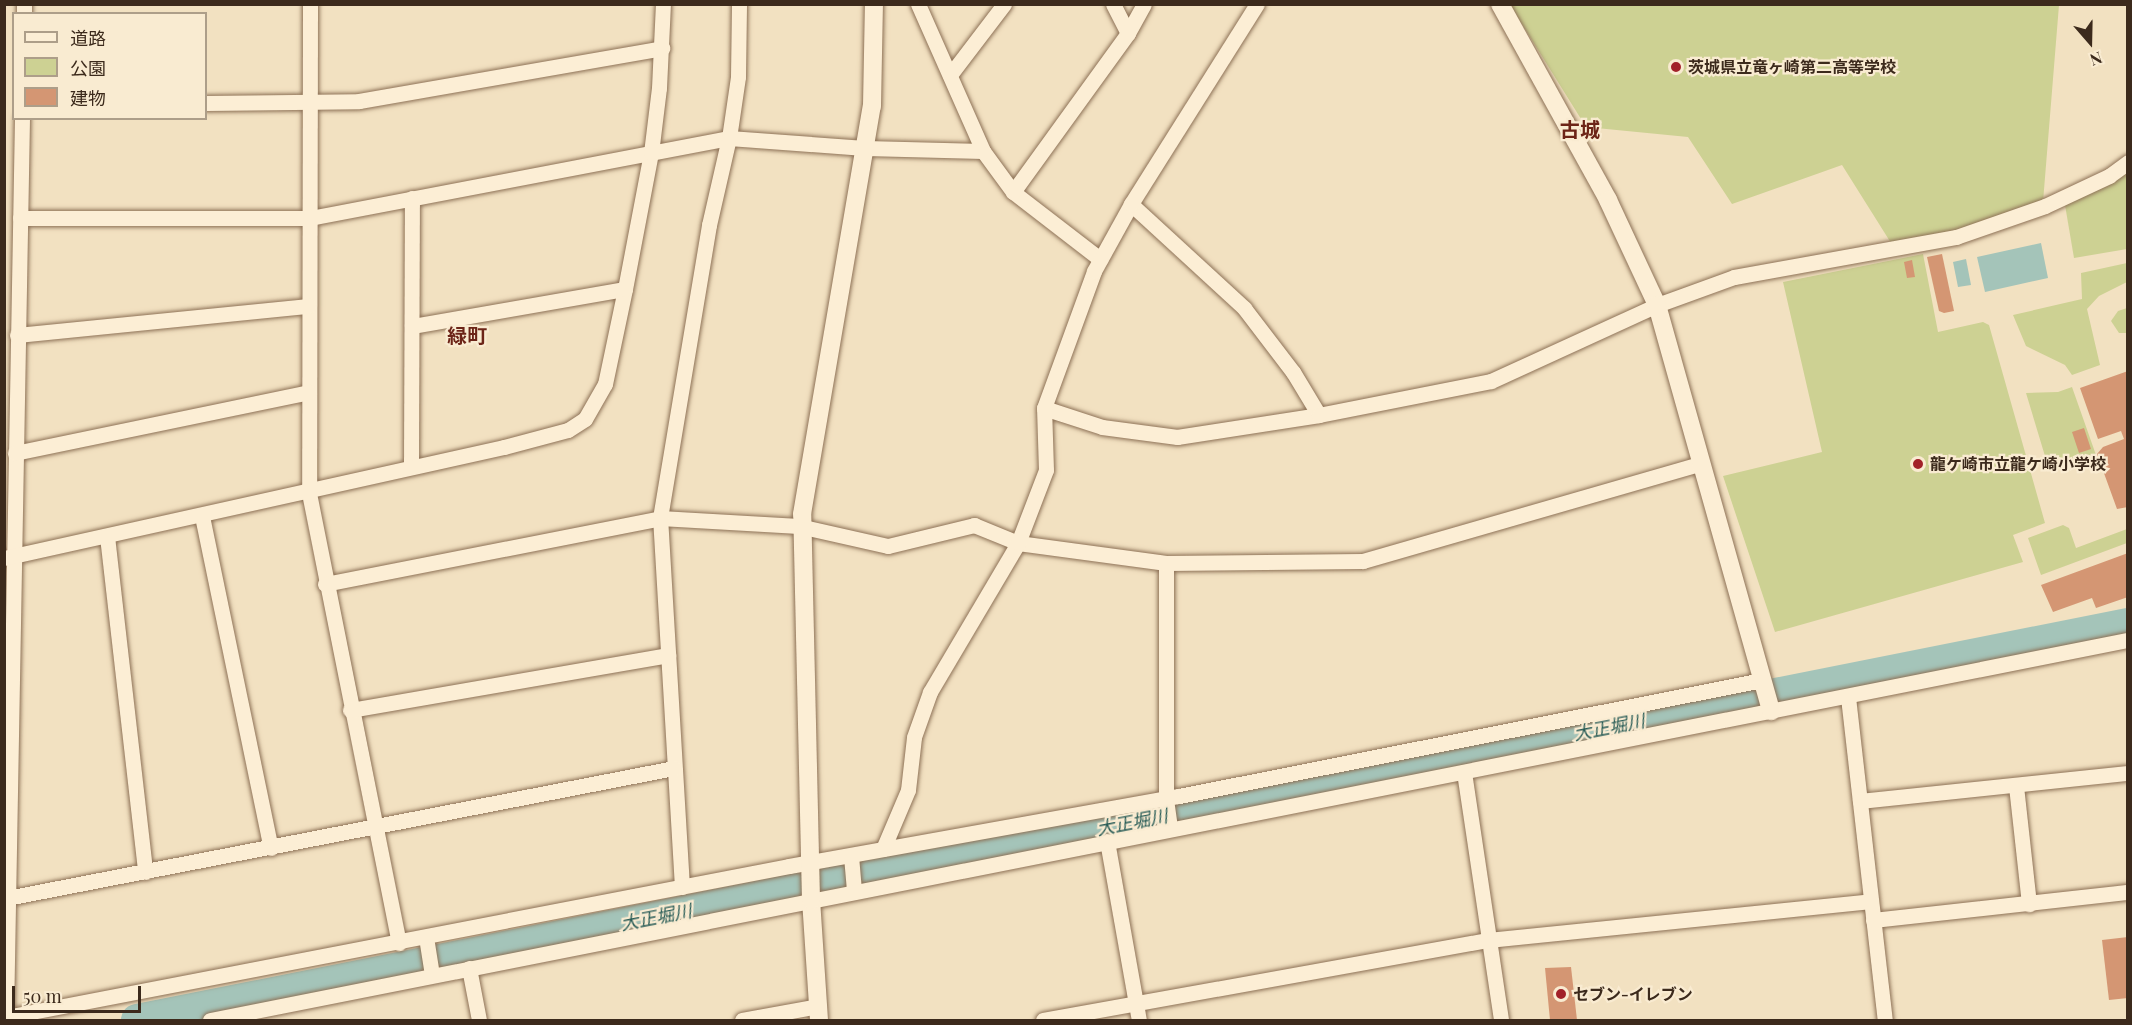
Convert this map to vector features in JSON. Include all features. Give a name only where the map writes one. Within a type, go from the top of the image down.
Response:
[{"type":"street","points":[[310,4],[309,493],[373,829],[399,943]]},
{"type":"street","points":[[9,557],[309,493],[568,430],[585,419],[605,384],[651,153],[662,48],[663,4]]},
{"type":"street","points":[[682,887],[660,518],[709,225],[729,138],[738,77],[739,4]]},
{"type":"street","points":[[742,1020],[818,1013],[811,900],[802,526],[872,106],[874,4]]},
{"type":"street","points":[[918,4],[983,151],[1013,192],[1100,259]]},
{"type":"street","points":[[950,75],[1004,4]]},
{"type":"street","points":[[1113,4],[1128,33]]},
{"type":"street","points":[[1013,192],[1128,33],[1144,4]]},
{"type":"street","points":[[883,849],[908,790],[914,737],[930,692],[1018,543],[1046,470],[1044,408],[1100,259],[1131,204],[1257,4]]},
{"type":"street","points":[[1500,4],[1608,200],[1658,305],[1699,464],[1771,711]]},
{"type":"street","points":[[207,103],[358,101],[662,48]]},
{"type":"street","points":[[22,120],[15,453],[9,557],[6,1017],[399,943],[427,941],[810,862],[851,858],[883,849],[1166,801],[1762,680]]},
{"type":"street","points":[[20,218],[310,218],[729,138],[866,148],[983,151]]},
{"type":"street","points":[[1044,408],[1102,428],[1177,437],[1319,415],[1491,381],[1658,305],[1734,277],[1956,237],[2045,206],[2109,176],[2127,162]]},
{"type":"street","points":[[411,467],[412,198]]},
{"type":"street","points":[[1131,204],[1244,308],[1293,372],[1319,415]]},
{"type":"street","points":[[412,326],[625,289]]},
{"type":"street","points":[[17,335],[309,306]]},
{"type":"street","points":[[15,453],[309,392]]},
{"type":"street","points":[[325,584],[660,518],[802,526],[888,546],[974,525],[1018,543],[1166,563],[1363,561],[1699,464]]},
{"type":"street","points":[[202,516],[271,848]]},
{"type":"street","points":[[107,536],[145,872]]},
{"type":"street","points":[[1166,563],[1166,801],[1170,826]]},
{"type":"street","points":[[210,1020],[432,973],[468,968],[1107,841],[1170,826],[1848,698],[2127,640]]},
{"type":"street","points":[[350,710],[668,655]]},
{"type":"street","points":[[1848,698],[1885,1020]]},
{"type":"street","points":[[7,898],[373,829],[674,768]]},
{"type":"street","points":[[1464,772],[1501,1020]]},
{"type":"street","points":[[1860,801],[2127,773]]},
{"type":"street","points":[[2016,786],[2029,904]]},
{"type":"street","points":[[1107,841],[1139,1020]]},
{"type":"street","points":[[851,858],[854,891]]},
{"type":"street","points":[[1873,920],[2127,892]]},
{"type":"street","points":[[1043,1020],[1488,940],[1871,901]]},
{"type":"street","points":[[427,941],[432,973]]},
{"type":"street","points":[[468,968],[479,1020]]},
{"type":"green space","points":[[1510,5],[2059,5],[2043,202],[1947,235],[1891,243],[1842,165],[1732,204],[1688,137],[1586,127]]},
{"type":"green space","points":[[2127,173],[2127,249],[2074,258],[2065,205]]},
{"type":"green space","points":[[1923,254],[1938,332],[1983,322],[1989,325],[2045,523],[2013,535],[2023,562],[1775,632],[1723,476],[1822,452],[1783,282]]},
{"type":"green space","points":[[2127,263],[2127,282],[2099,296],[2087,309],[2100,365],[2072,375],[2065,365],[2026,346],[2013,315],[2082,299],[2081,273]]},
{"type":"green space","points":[[2127,308],[2127,333],[2119,333],[2111,321],[2118,311]]},
{"type":"green space","points":[[2072,387],[2096,455],[2048,466],[2026,393],[2058,392]]},
{"type":"green space","points":[[2063,525],[2069,528],[2076,548],[2127,529],[2127,543],[2041,575],[2028,538]]},
{"type":"water","points":[[2041,243],[2048,278],[1985,292],[1977,257]]},
{"type":"water","points":[[1966,259],[1971,285],[1958,287],[1953,262]]},
{"type":"building","points":[[1942,254],[1954,311],[1944,313],[1939,311],[1927,257]]},
{"type":"building","points":[[1912,260],[1915,277],[1907,278],[1904,262]]},
{"type":"building","points":[[2128,371],[2128,507],[2117,509],[2097,454],[2103,447],[2124,439],[2121,431],[2098,439],[2080,388]]},
{"type":"building","points":[[2084,428],[2091,449],[2079,453],[2072,432]]},
{"type":"building","points":[[2128,553],[2128,597],[2096,608],[2092,598],[2053,612],[2041,585]]},
{"type":"building","points":[[2128,937],[2128,998],[2109,1000],[2102,940]]},
{"type":"building","name":"セブン-イレブン","points":[[1571,967],[1577,1020],[1550,1020],[1545,968]]},
{"type":"waterway","name":"大正堀川","points":[[137,1020],[2128,624]]},
{"type":"place","name":"茨城県立竜ヶ崎第二高等学校","points":[[1676,67]]},
{"type":"place","name":"龍ケ崎市立龍ケ崎小学校","points":[[1918,464]]},
{"type":"place","name":"セブン-イレブン","points":[[1561,994]]},
{"type":"district","name":"古城","points":[[1580,128]]},
{"type":"district","name":"緑町","points":[[467,334]]}]
